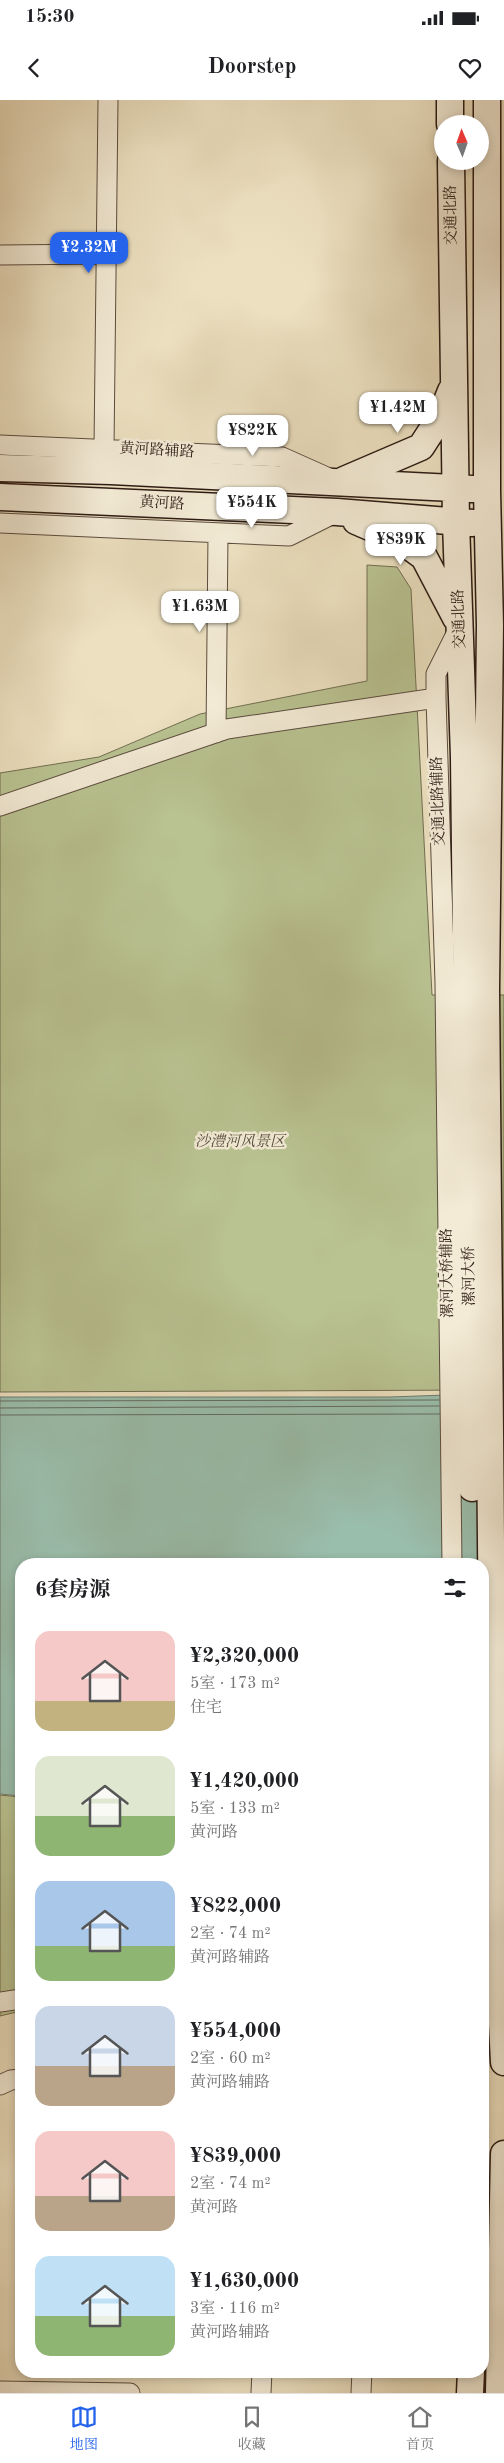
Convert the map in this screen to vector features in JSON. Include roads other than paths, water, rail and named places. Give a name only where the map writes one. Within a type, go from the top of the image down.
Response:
[{"type":"main road","points":[[450,100],[450,115]]},
{"type":"main road","name":"交通北路","points":[[466,987],[496,524],[487,385],[487,100]]},
{"type":"main road","name":"交通北路","points":[[451,170],[456,522],[460,625],[466,987]]},
{"type":"main road","points":[[339,482],[421,447],[442,416],[454,380]]},
{"type":"main road","points":[[487,385],[498,424],[504,435]]},
{"type":"main road","name":"黄河路","points":[[0,468],[111,471],[495,490]]},
{"type":"main road","name":"黄河路","points":[[0,497],[337,512],[496,524]]},
{"type":"main road","points":[[337,512],[402,541],[424,557],[460,625]]},
{"type":"main road","points":[[490,625],[504,589]]},
{"type":"main road","name":"漯河大桥","points":[[466,987],[473,1558]]},
{"type":"main road","name":"漯河大桥","points":[[466,987],[484,1558]]},
{"type":"main road","name":"漯河大桥","points":[[489,1714],[494,1872],[504,2062]]},
{"type":"main road","points":[[499,2393],[504,2154]]},
{"type":"main road","points":[[470,2378],[470,2393]]},
{"type":"street","points":[[104,448],[108,100]]},
{"type":"street","points":[[0,255],[106,254]]},
{"type":"street","name":"黄河路辅路","points":[[0,445],[282,457],[339,482]]},
{"type":"street","points":[[0,523],[289,536],[337,512]]},
{"type":"street","points":[[216,733],[218,534]]},
{"type":"street","name":"交通北路辅路","points":[[460,625],[436,674],[436,698],[466,987]]},
{"type":"street","points":[[490,625],[504,664]]},
{"type":"street","points":[[0,806],[227,729],[436,698]]},
{"type":"street","name":"漯河大桥辅路","points":[[452,1558],[466,987]]},
{"type":"street","points":[[0,2002],[15,2000]]},
{"type":"street","points":[[0,2085],[15,2080]]},
{"type":"street","points":[[261,2393],[262,2378]]},
{"type":"street","points":[[361,2393],[362,2378]]},
{"type":"street","points":[[0,2391],[130,2393]]},
{"type":"water","points":[[504,1393],[504,1810],[489,1642],[489,1558],[15,1558],[15,1795],[0,1794],[0,1397],[389,1397]]},
{"type":"park label","name":"沙澧河风景区","points":[[240,1142]]}]
